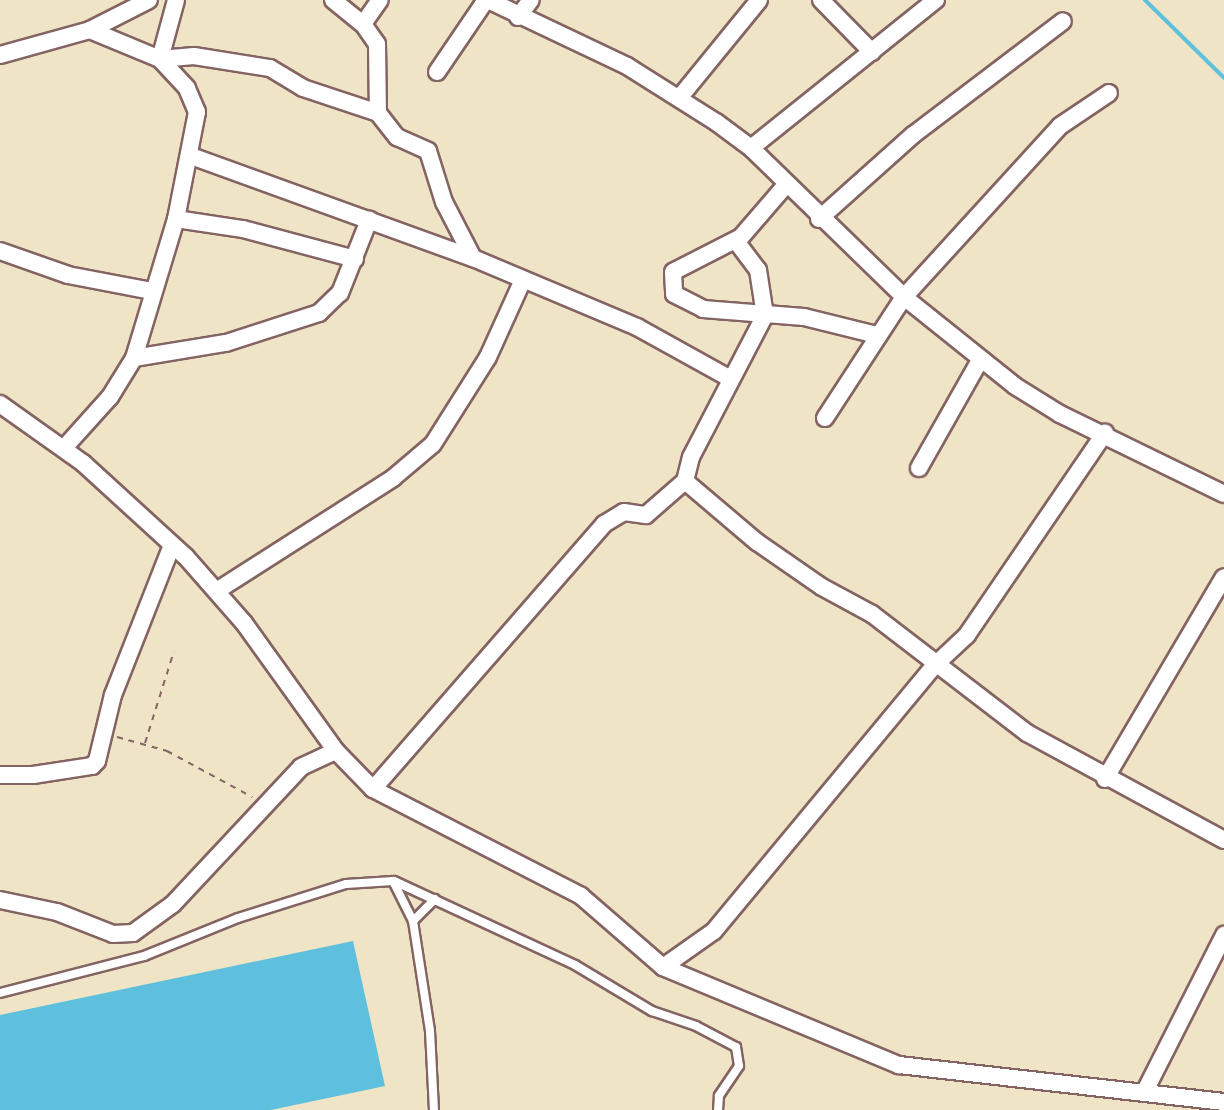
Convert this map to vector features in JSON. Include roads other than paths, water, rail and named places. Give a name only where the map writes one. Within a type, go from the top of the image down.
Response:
[{"type":"street","points":[[0,55],[90,30],[149,0]]},
{"type":"street","points":[[160,59],[176,0]]},
{"type":"street","points":[[333,0],[363,24],[377,44],[378,113]]},
{"type":"street","points":[[363,24],[380,0]]},
{"type":"street","points":[[437,72],[487,0],[627,66],[680,97],[751,148],[819,219],[904,297],[980,360],[1060,414],[1105,433],[1224,494]]},
{"type":"street","points":[[518,17],[531,0]]},
{"type":"street","points":[[680,97],[759,0]]},
{"type":"street","points":[[821,0],[872,52]]},
{"type":"street","points":[[751,148],[936,0]]},
{"type":"street","points":[[819,219],[913,135],[1063,21]]},
{"type":"street","points":[[64,448],[110,397],[134,358],[176,219],[191,156],[197,112],[187,88],[160,59],[90,30]]},
{"type":"street","points":[[160,59],[194,56],[270,68],[303,88],[378,113],[397,137],[428,151],[444,202],[473,258]]},
{"type":"street","points":[[825,418],[904,297],[1060,126],[1109,93]]},
{"type":"street","points":[[191,156],[473,258],[637,327],[731,379]]},
{"type":"street","points":[[785,186],[763,217],[736,241],[673,272],[674,294],[703,309],[831,322],[877,335]]},
{"type":"street","points":[[176,219],[243,229],[355,259]]},
{"type":"street","points":[[134,358],[226,343],[319,313],[333,303],[355,259],[369,220]]},
{"type":"street","points":[[373,789],[604,524],[624,512],[646,515],[685,481],[691,457],[765,315],[758,270],[736,241]]},
{"type":"street","points":[[0,251],[68,275],[152,291]]},
{"type":"street","points":[[218,590],[393,478],[433,444],[488,357],[523,280]]},
{"type":"street","points":[[919,468],[980,360]]},
{"type":"street","points":[[0,404],[64,448],[218,590],[336,751],[373,789],[581,896],[663,967],[899,1065],[958,1076],[1146,1089],[1224,1102]]},
{"type":"street","points":[[663,967],[714,931],[934,666],[953,651],[995,598],[1105,433]]},
{"type":"street","points":[[685,481],[757,542],[822,587],[872,614],[934,666],[1027,733],[1105,779],[1224,840]]},
{"type":"street","points":[[0,775],[92,766],[113,695],[172,545]]},
{"type":"street","points":[[1105,779],[1224,577]]},
{"type":"street","points":[[0,900],[57,912],[113,934],[133,933],[173,904],[301,767],[336,751]]},
{"type":"street","points":[[1146,1089],[1224,935]]},
{"type":"lane","points":[[393,881],[413,921],[430,1031],[434,1110]]},
{"type":"lane","points":[[0,993],[144,956],[238,918],[346,884],[393,881],[575,965],[652,1011],[696,1026],[736,1047],[739,1066],[719,1096],[718,1110]]},
{"type":"lane","points":[[413,921],[435,899]]},
{"type":"water","points":[[353,941],[385,1086],[271,1110],[0,1110],[0,1015]]},
{"type":"waterway","points":[[1145,0],[1224,78]]}]
